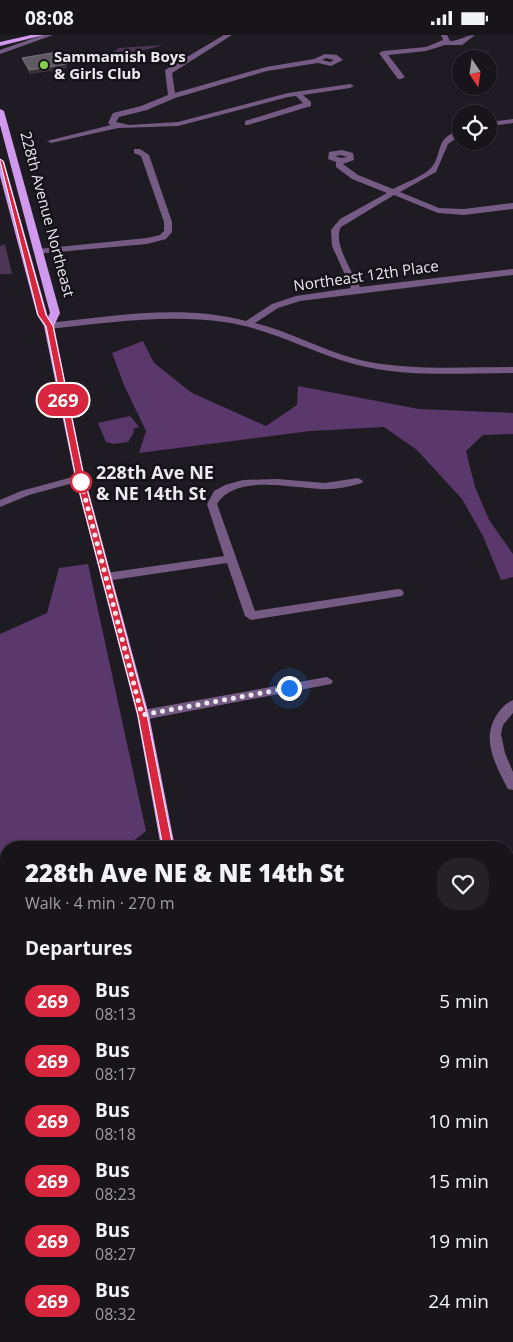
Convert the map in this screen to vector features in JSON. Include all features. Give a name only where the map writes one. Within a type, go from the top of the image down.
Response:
[{"type":"main road","points":[[0,44],[41,35]]},
{"type":"main road","name":"228th Avenue Northeast","points":[[0,111],[55,313],[49,326]]},
{"type":"main road","points":[[0,150],[8,153],[13,171],[18,174]]},
{"type":"main road","name":"228th Avenue Northeast","points":[[0,161],[42,315],[49,326],[80,478],[142,715],[167,841]]},
{"type":"main road","points":[[31,277],[39,271],[35,256],[38,252]]},
{"type":"street","points":[[0,52],[50,35]]},
{"type":"street","points":[[172,96],[168,72],[229,35]]},
{"type":"street","points":[[401,77],[383,53],[433,48],[444,39],[462,43],[472,35]]},
{"type":"street","points":[[118,126],[112,123],[116,115],[144,108],[172,96],[266,69],[318,61]]},
{"type":"street","points":[[51,141],[118,126],[178,124],[298,94],[350,86]]},
{"type":"street","points":[[248,123],[308,104],[298,94]]},
{"type":"street","points":[[497,123],[513,121]]},
{"type":"street","points":[[357,290],[335,242],[334,233],[336,227],[343,221],[433,170],[438,163],[441,147],[452,138]]},
{"type":"street","points":[[38,252],[147,241],[163,237],[168,232],[168,222],[144,155],[137,151]]},
{"type":"street","points":[[340,161],[339,165],[355,177],[419,205],[450,212],[513,206]]},
{"type":"street","name":"Northeast 12th Place","points":[[249,323],[269,309],[283,303],[357,290],[513,272]]},
{"type":"street","points":[[49,326],[181,315],[211,317],[249,323],[327,352],[372,364],[401,368],[513,370]]},
{"type":"street","points":[[0,504],[25,493],[80,478]]},
{"type":"street","points":[[358,481],[330,486],[265,482],[236,486],[219,492],[214,497],[212,504],[251,616],[398,593]]},
{"type":"street","points":[[106,577],[230,559]]},
{"type":"street","points":[[142,715],[327,681]]},
{"type":"street","points":[[513,705],[502,714],[493,736],[496,749],[513,785]]},
{"type":"shaded area","points":[[164,45],[144,50],[122,59],[109,54],[119,48]]},
{"type":"shaded area","points":[[5,244],[12,274],[0,274],[0,246]]},
{"type":"shaded area","points":[[143,341],[154,363],[192,393],[266,426],[297,405],[298,386],[419,409],[513,413],[513,434],[483,435],[466,451],[475,487],[489,520],[513,554],[513,577],[501,580],[483,536],[462,499],[417,450],[384,427],[310,431],[139,453],[146,431],[124,385],[112,353]]},
{"type":"shaded area","points":[[130,416],[139,427],[133,429],[134,432],[128,442],[114,444],[106,442],[98,423]]},
{"type":"shaded area","points":[[88,564],[146,831],[134,841],[0,841],[0,634],[47,613],[59,568]]},
{"type":"building","points":[[57,52],[67,64],[30,70],[22,58]]},
{"type":"bus line","name":"269","points":[[0,161],[42,315],[49,326],[71,440],[142,715],[167,841]]},
{"type":"place","name":"Sammamish Boys & Girls Club","points":[[44,65]]},
{"type":"place","name":"228th Ave NE & NE 14th St","points":[[81,482]]},
{"type":"route","points":[[81,482],[80,478],[142,715],[289,688]]}]
